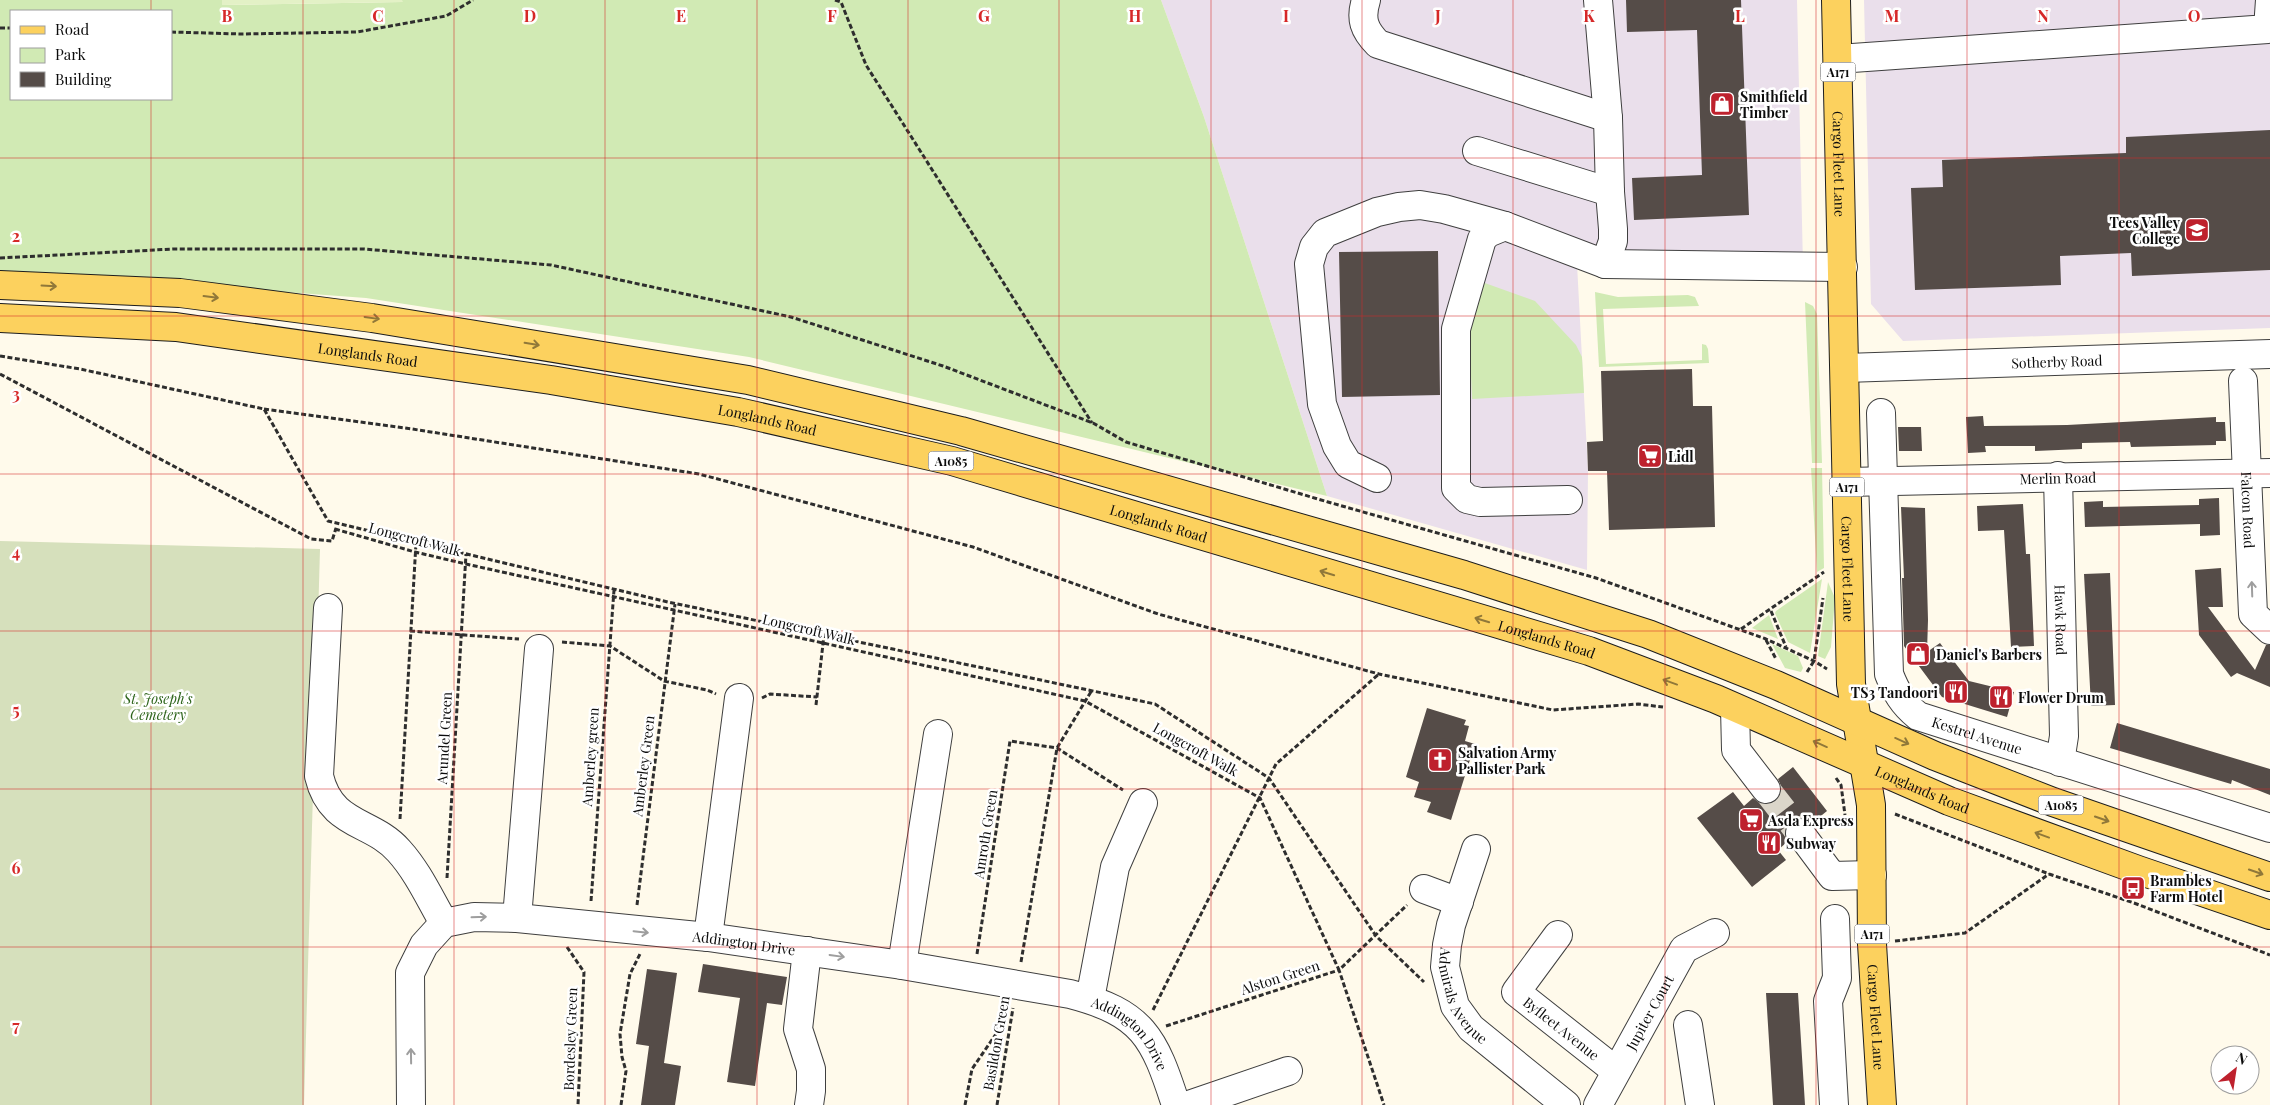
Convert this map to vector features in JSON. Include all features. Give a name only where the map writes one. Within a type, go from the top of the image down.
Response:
[{"type":"main road","name":"Cargo Fleet Lane","points":[[1836,0],[1851,684],[1871,805],[1872,944],[1882,1105]]},
{"type":"main road","name":"A1085","points":[[0,285],[180,293],[372,318],[748,380],[961,431],[1464,575],[1648,634],[1793,693],[1935,756],[2053,802],[2270,877]]},
{"type":"main road","name":"Longlands Road","points":[[0,318],[176,327],[551,380],[738,412],[952,461],[1588,651],[1735,708],[1949,801],[2138,870],[2270,915]]},
{"type":"street","points":[[1366,0],[1363,23],[1368,33],[1378,44],[1608,118]]},
{"type":"street","points":[[1598,0],[1608,118],[1613,241],[1605,264]]},
{"type":"street","points":[[1838,59],[2268,29],[2270,0]]},
{"type":"street","points":[[1478,151],[1610,192]]},
{"type":"street","points":[[1377,478],[1348,464],[1337,446],[1322,404],[1308,264],[1314,247],[1325,233],[1354,220],[1399,207],[1420,205],[1444,209],[1505,226],[1605,264],[1842,267]]},
{"type":"street","points":[[1505,226],[1488,233],[1482,239],[1456,330],[1456,488],[1467,500],[1480,502],[1568,500]]},
{"type":"street","name":"Sotherby Road","points":[[1845,368],[2270,354]]},
{"type":"street","name":"Falcon Road","points":[[2243,381],[2258,473],[2253,614],[2270,630]]},
{"type":"street","name":"Kestrel Avenue","points":[[1881,413],[1889,674],[1899,698],[1918,716],[2270,828]]},
{"type":"street","name":"Merlin Road","points":[[1847,482],[2258,473]]},
{"type":"street","name":"Hawk Road","points":[[2058,476],[2064,736],[2060,762]]},
{"type":"street","points":[[335,625],[318,776],[322,792],[344,816],[383,838],[398,850],[410,865],[444,923],[424,945],[410,973],[411,1105]]},
{"type":"street","points":[[517,918],[540,643]]},
{"type":"street","points":[[708,937],[739,698]]},
{"type":"street","points":[[1735,708],[1736,750],[1766,789]]},
{"type":"street","points":[[902,965],[938,734]]},
{"type":"street","points":[[1090,999],[1115,868],[1143,803]]},
{"type":"street","points":[[1800,833],[1832,876],[1872,874]]},
{"type":"street","name":"Admirals Avenue","points":[[1476,849],[1451,925],[1445,967],[1455,1006],[1471,1028],[1566,1105]]},
{"type":"street","points":[[1424,889],[1459,902]]},
{"type":"street","name":"Addington Drive","points":[[444,923],[474,917],[517,918],[641,932],[708,937],[902,965],[1090,999],[1111,1007],[1145,1033],[1161,1060],[1176,1105]]},
{"type":"street","points":[[1834,1105],[1828,1001],[1837,978],[1835,919]]},
{"type":"street","name":"Jupiter Court","points":[[1598,1105],[1684,949],[1714,933]]},
{"type":"street","name":"Byfleet Avenue","points":[[1558,935],[1516,992],[1616,1071]]},
{"type":"street","points":[[807,951],[798,1029],[811,1069],[811,1091],[808,1105]]},
{"type":"street","points":[[1688,1025],[1700,1105]]},
{"type":"street","points":[[1189,1105],[1288,1071]]},
{"type":"path","points":[[172,32],[241,34],[357,32],[446,16],[473,0]]},
{"type":"path","points":[[835,0],[841,1],[866,65],[1093,423]]},
{"type":"path","points":[[0,258],[174,250],[364,249],[551,265],[791,316],[943,366],[1093,423],[1126,442],[1596,578],[1766,639]]},
{"type":"path","points":[[0,356],[80,369],[264,409],[412,429],[699,474],[973,547],[1158,614],[1378,674],[1552,710],[1638,704],[1666,707]]},
{"type":"path","points":[[0,374],[311,539],[332,541],[337,523]]},
{"type":"path","points":[[264,409],[328,521],[674,604],[1155,704],[1269,778],[1376,936],[1430,988]]},
{"type":"path","name":"Longcroft Walk","points":[[335,529],[415,552],[466,564],[1085,701],[1260,798]]},
{"type":"path","points":[[398,850],[416,542]]},
{"type":"path","name":"Arundel Green","points":[[446,883],[466,554]]},
{"type":"path","points":[[1741,630],[1829,568]]},
{"type":"path","name":"Amberley green","points":[[589,926],[614,590]]},
{"type":"path","points":[[1793,693],[1814,661],[1823,596]]},
{"type":"path","name":"Amberley Green","points":[[621,1105],[626,1071],[622,1057],[620,1034],[630,974],[644,947],[641,932],[664,681],[674,604]]},
{"type":"path","points":[[1771,610],[1786,648]]},
{"type":"path","points":[[410,631],[462,634],[540,643],[610,646],[664,681],[739,698],[770,694],[817,697]]},
{"type":"path","points":[[816,705],[824,635]]},
{"type":"path","points":[[1145,1033],[1154,1010],[1276,764],[1378,674]]},
{"type":"path","points":[[965,1105],[972,1069],[996,1034],[1012,984],[1057,748],[1092,690]]},
{"type":"path","name":"Amroth Green","points":[[974,977],[1010,741],[1057,748]]},
{"type":"path","points":[[1057,748],[1143,803]]},
{"type":"path","points":[[1260,798],[1339,970],[1424,889]]},
{"type":"path","points":[[1844,806],[1871,805],[2049,874],[2134,903],[2270,955]]},
{"type":"path","points":[[1872,944],[1965,934],[2049,874]]},
{"type":"path","name":"Bordesley Green","points":[[554,922],[584,972],[578,1105]]},
{"type":"path","name":"Alston Green","points":[[1145,1033],[1339,970],[1384,1105]]},
{"type":"path","name":"Basildon Green","points":[[997,1105],[1012,984]]},
{"type":"shaded area","points":[[1161,0],[1797,0],[1803,266],[1577,264],[1588,471],[1587,570],[1327,496],[1204,117]]},
{"type":"shaded area","points":[[1864,0],[2270,0],[2270,328],[1903,341],[1871,304]]},
{"type":"green space","points":[[0,0],[222,0],[222,5],[402,2],[402,0],[1161,0],[1204,117],[1327,496],[749,357],[366,298],[0,271]]},
{"type":"green space","points":[[222,0],[402,0],[403,2],[222,5]]},
{"type":"green space","points":[[1482,282],[1535,301],[1576,345],[1582,357],[1584,393],[1472,399],[1469,331]]},
{"type":"green space","points":[[1595,292],[1618,297],[1688,295],[1695,297],[1699,306],[1603,309],[1606,364],[1702,360],[1702,344],[1706,345],[1708,349],[1709,363],[1599,367]]},
{"type":"green space","points":[[1805,302],[1813,306],[1817,314],[1822,463],[1812,463]]},
{"type":"green space","points":[[1811,468],[1822,468],[1824,568],[1817,572]]},
{"type":"green space","name":"St. Joseph's Cemetery","points":[[0,541],[320,549],[304,1105],[0,1105]]},
{"type":"green space","points":[[1822,579],[1810,653],[1788,642],[1775,613]]},
{"type":"green space","points":[[1828,582],[1835,598],[1831,647],[1825,659],[1818,656]]},
{"type":"green space","points":[[1769,615],[1778,639],[1752,628]]},
{"type":"green space","points":[[1772,644],[1798,656],[1803,668],[1801,672],[1785,668]]},
{"type":"building","name":"Smithfield Timber","points":[[1626,0],[1741,0],[1749,215],[1634,220],[1632,178],[1702,175],[1697,30],[1627,32]]},
{"type":"building","points":[[2270,130],[2270,270],[2132,276],[2131,253],[2060,256],[2061,285],[1915,290],[1911,188],[1943,187],[1942,160],[2126,153],[2126,137]]},
{"type":"building","points":[[1438,251],[1440,395],[1342,397],[1339,252]]},
{"type":"building","name":"Lidl","points":[[1692,369],[1693,406],[1712,406],[1715,527],[1609,530],[1607,471],[1588,471],[1587,442],[1603,441],[1601,371]]},
{"type":"building","points":[[1983,416],[1984,426],[2067,425],[2216,417],[2216,422],[2225,422],[2226,441],[2216,441],[2216,445],[2131,447],[2130,442],[2082,443],[2082,449],[2035,451],[2035,446],[1985,446],[1986,452],[1968,453],[1966,417]]},
{"type":"building","points":[[1898,427],[1921,427],[1922,451],[1899,451]]},
{"type":"building","points":[[2219,498],[2220,535],[2200,536],[2200,524],[2085,527],[2084,502],[2103,501],[2103,507],[2199,505],[2199,499]]},
{"type":"building","points":[[2023,504],[2026,554],[2030,554],[2034,646],[2011,647],[2004,530],[1978,531],[1977,506]]},
{"type":"building","points":[[1901,507],[1925,508],[1927,652],[1940,643],[1969,681],[2014,692],[2007,717],[1942,697],[1904,646]]},
{"type":"building","points":[[2221,568],[2223,607],[2208,607],[2255,670],[2266,645],[2270,645],[2270,687],[2237,673],[2231,677],[2199,635],[2195,570]]},
{"type":"building","points":[[2110,573],[2115,705],[2091,706],[2084,574]]},
{"type":"building","name":"Salvation Army Pallister Park","points":[[1427,708],[1466,720],[1464,725],[1469,726],[1465,741],[1475,744],[1451,820],[1427,812],[1431,802],[1414,797],[1419,782],[1406,777]]},
{"type":"building","points":[[2117,723],[2270,769],[2270,795],[2232,780],[2231,784],[2110,748]]},
{"type":"building","points":[[1793,767],[1827,811],[1812,823],[1807,819],[1799,817],[1790,821],[1786,826],[1784,834],[1787,842],[1778,850],[1786,860],[1752,887],[1697,818],[1733,792],[1744,806],[1753,798],[1761,804],[1775,802],[1781,794],[1781,786],[1778,779]]},
{"type":"building","points":[[703,964],[787,977],[782,1005],[767,1003],[755,1086],[727,1082],[740,998],[698,992]]},
{"type":"building","points":[[647,969],[677,973],[664,1063],[681,1066],[675,1105],[641,1105],[649,1046],[636,1044]]},
{"type":"building","points":[[1766,993],[1798,993],[1805,1105],[1773,1105]]},
{"type":"tunnel","points":[[1766,789],[1800,833]]},
{"type":"place","name":"Smithfield Timber","points":[[1722,104]]},
{"type":"place","name":"Tees Valley College","points":[[2197,230]]},
{"type":"place","name":"Lidl","points":[[1650,456]]},
{"type":"place","name":"Daniel's Barbers","points":[[1918,654]]},
{"type":"place","name":"TS3 Tandoori","points":[[1956,692]]},
{"type":"place","name":"Flower Drum","points":[[2001,697]]},
{"type":"place","name":"Salvation Army Pallister Park","points":[[1440,760]]},
{"type":"place","name":"Asda Express","points":[[1751,820]]},
{"type":"place","name":"Subway","points":[[1769,843]]},
{"type":"place","name":"Brambles Farm Hotel","points":[[2133,888]]}]
